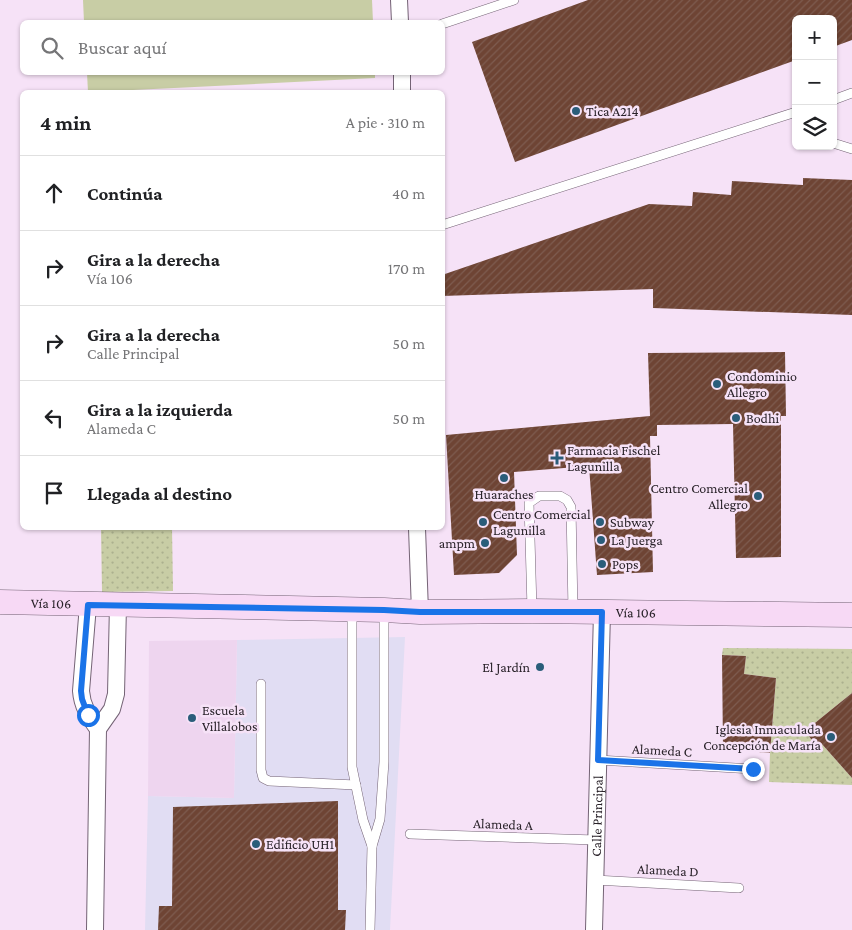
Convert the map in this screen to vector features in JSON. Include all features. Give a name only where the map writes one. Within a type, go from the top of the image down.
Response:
[{"type":"main road","name":"Vía 106","points":[[0,602],[420,612],[573,611],[852,615]]},
{"type":"street","points":[[399,0],[400,20]]},
{"type":"street","points":[[402,75],[402,90]]},
{"type":"street","points":[[417,530],[420,612]]},
{"type":"street","points":[[88,605],[81,691],[88,715],[98,729]]},
{"type":"street","points":[[94,930],[98,729],[112,709],[116,694],[118,605]]},
{"type":"street","name":"Calle Principal","points":[[594,930],[602,612]]},
{"type":"lane","points":[[445,23],[514,0]]},
{"type":"lane","points":[[837,99],[852,93]]},
{"type":"lane","points":[[445,225],[792,113]]},
{"type":"lane","points":[[837,143],[852,149]]},
{"type":"lane","points":[[532,611],[529,503],[538,496],[560,496],[567,500],[571,507],[573,611]]},
{"type":"lane","points":[[352,610],[352,767],[363,820],[372,846]]},
{"type":"lane","points":[[370,930],[372,846],[380,819],[384,762],[384,610]]},
{"type":"lane","points":[[262,684],[261,770],[263,778],[269,781],[356,785]]},
{"type":"lane","name":"Alameda C","points":[[598,760],[753,769]]},
{"type":"lane","name":"Alameda A","points":[[410,834],[596,840]]},
{"type":"lane","name":"Alameda D","points":[[595,880],[739,888]]},
{"type":"shaded area","points":[[405,637],[390,930],[145,930],[148,796],[234,798],[237,640]]},
{"type":"shaded area","name":"Escuela Villalobos","points":[[237,640],[234,798],[148,796],[149,641]]},
{"type":"green space","points":[[83,0],[372,0],[373,20],[84,20]]},
{"type":"green space","points":[[87,75],[375,75],[375,78],[132,90],[88,90]]},
{"type":"green space","points":[[101,530],[172,530],[173,591],[102,592]]},
{"type":"green space","points":[[723,648],[852,649],[852,693],[805,731],[817,747],[821,743],[852,778],[852,785],[769,782],[776,678],[744,674],[746,656],[722,655]]},
{"type":"building","name":"Tica A214","points":[[588,0],[852,0],[852,40],[837,46],[837,15],[792,15],[792,61],[515,162],[472,42]]},
{"type":"building","points":[[803,178],[852,180],[852,315],[653,308],[653,289],[445,296],[445,274],[649,204],[692,206],[693,192],[731,195],[732,181],[803,185]]},
{"type":"building","points":[[785,352],[786,416],[781,416],[781,557],[736,558],[733,424],[657,425],[657,436],[650,436],[653,572],[597,575],[589,466],[514,472],[517,555],[499,573],[454,575],[446,435],[650,416],[648,353]]},
{"type":"building","points":[[722,655],[746,656],[744,674],[776,678],[770,753],[723,749]]},
{"type":"building","name":"Iglesia Inmaculada Concepción de María","points":[[852,693],[852,778],[821,743],[817,747],[805,731]]},
{"type":"building","name":"Edificio UH1","points":[[338,801],[338,910],[346,910],[345,930],[158,930],[159,906],[172,906],[173,807]]},
{"type":"place","name":"Tica A214","points":[[576,111]]},
{"type":"place","name":"Condominio Allegro","points":[[717,384]]},
{"type":"place","name":"Bodhi","points":[[736,418]]},
{"type":"place","name":"Farmacia Fischel Lagunilla","points":[[557,458]]},
{"type":"place","name":"Huaraches","points":[[504,478]]},
{"type":"place","name":"Centro Comercial Allegro","points":[[758,496]]},
{"type":"place","name":"Centro Comercial Lagunilla","points":[[483,522]]},
{"type":"place","name":"Subway","points":[[600,522]]},
{"type":"place","name":"La Juerga","points":[[601,540]]},
{"type":"place","name":"ampm","points":[[485,543]]},
{"type":"place","name":"Pops","points":[[602,564]]},
{"type":"place","name":"El Jardín","points":[[540,667]]},
{"type":"place","name":"Escuela Villalobos","points":[[192,718]]},
{"type":"place","name":"Iglesia Inmaculada Concepción de María","points":[[831,737]]},
{"type":"place","name":"Edificio UH1","points":[[256,844]]},
{"type":"route","points":[[88,715],[81,691],[88,605],[420,612],[602,612],[598,760],[753,769]]}]
